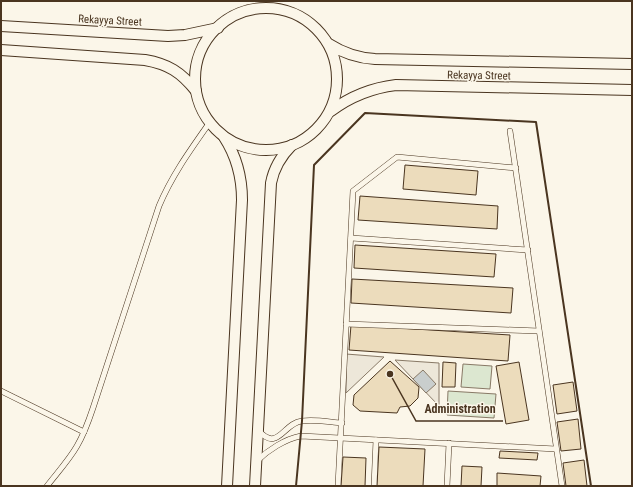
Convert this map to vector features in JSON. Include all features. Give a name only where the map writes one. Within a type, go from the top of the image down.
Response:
[{"type":"street","points":[[196,92],[196,68],[203,46],[218,28],[237,15],[248,11],[260,9],[283,10],[304,19],[314,26],[329,44],[336,66],[337,88],[331,111],[317,129],[301,141],[292,145],[270,150],[246,147],[223,136]]},
{"type":"street","name":"Rekayya Street","points":[[1,26],[168,36],[185,35],[218,28]]},
{"type":"street","name":"Rekayya Street","points":[[329,44],[350,55],[362,58],[632,64]]},
{"type":"street","points":[[1,50],[145,60],[160,63],[174,69],[187,79],[196,92],[210,122],[229,145],[238,166],[242,194],[227,486]]},
{"type":"street","name":"Rekayya Street","points":[[331,111],[342,102],[368,90],[396,85],[632,90]]},
{"type":"street","points":[[255,486],[271,183],[273,172],[278,162],[292,145]]},
{"type":"lane","points":[[47,486],[77,446],[94,408],[159,206],[167,187],[210,122]]},
{"type":"lane","points":[[510,131],[562,486]]},
{"type":"lane","points":[[338,486],[353,191],[397,157],[516,168]]},
{"type":"lane","points":[[351,238],[528,250]]},
{"type":"lane","points":[[346,324],[539,331]]},
{"type":"lane","points":[[1,391],[84,432]]},
{"type":"lane","points":[[258,430],[266,438],[273,439],[280,436],[292,424],[299,421],[342,423]]},
{"type":"lane","points":[[256,462],[275,447],[301,436],[556,449]]},
{"type":"lane","points":[[374,486],[376,440]]},
{"type":"lane","points":[[447,486],[450,443]]},
{"type":"green space","points":[[463,364],[492,366],[490,389],[461,387]]},
{"type":"green space","points":[[448,391],[496,394],[494,418],[447,415]]},
{"type":"shaded area","points":[[346,354],[384,357],[346,393]]},
{"type":"shaded area","points":[[395,360],[439,363],[439,406],[413,379]]},
{"type":"shaded area","points":[[423,370],[436,384],[426,393],[413,379]]},
{"type":"building","points":[[405,165],[478,171],[476,195],[403,189]]},
{"type":"building","points":[[360,196],[498,206],[497,229],[358,220]]},
{"type":"building","points":[[355,245],[496,254],[494,277],[354,268]]},
{"type":"building","points":[[352,279],[513,288],[511,313],[351,303]]},
{"type":"building","points":[[351,325],[510,335],[508,361],[349,350]]},
{"type":"building","points":[[390,361],[419,387],[418,398],[410,406],[400,407],[397,413],[360,411],[353,405],[354,395]]},
{"type":"building","points":[[443,362],[456,363],[455,387],[442,387]]},
{"type":"building","points":[[519,362],[529,420],[506,424],[496,366]]},
{"type":"building","points":[[573,382],[577,411],[557,414],[553,385]]},
{"type":"building","points":[[578,419],[581,449],[561,451],[557,422]]},
{"type":"building","points":[[379,447],[425,449],[423,486],[377,486]]},
{"type":"building","points":[[500,451],[538,453],[537,460],[499,458]]},
{"type":"building","points":[[343,457],[366,458],[365,486],[341,486]]},
{"type":"building","points":[[584,460],[587,486],[566,486],[563,463]]},
{"type":"building","points":[[462,466],[482,467],[481,486],[461,486]]},
{"type":"building","points":[[497,473],[541,476],[540,486],[497,486]]},
{"type":"wall","points":[[296,486],[302,421],[314,165],[365,113],[536,122],[591,486]]},
{"type":"place","name":"Administration","points":[[390,374]]}]
